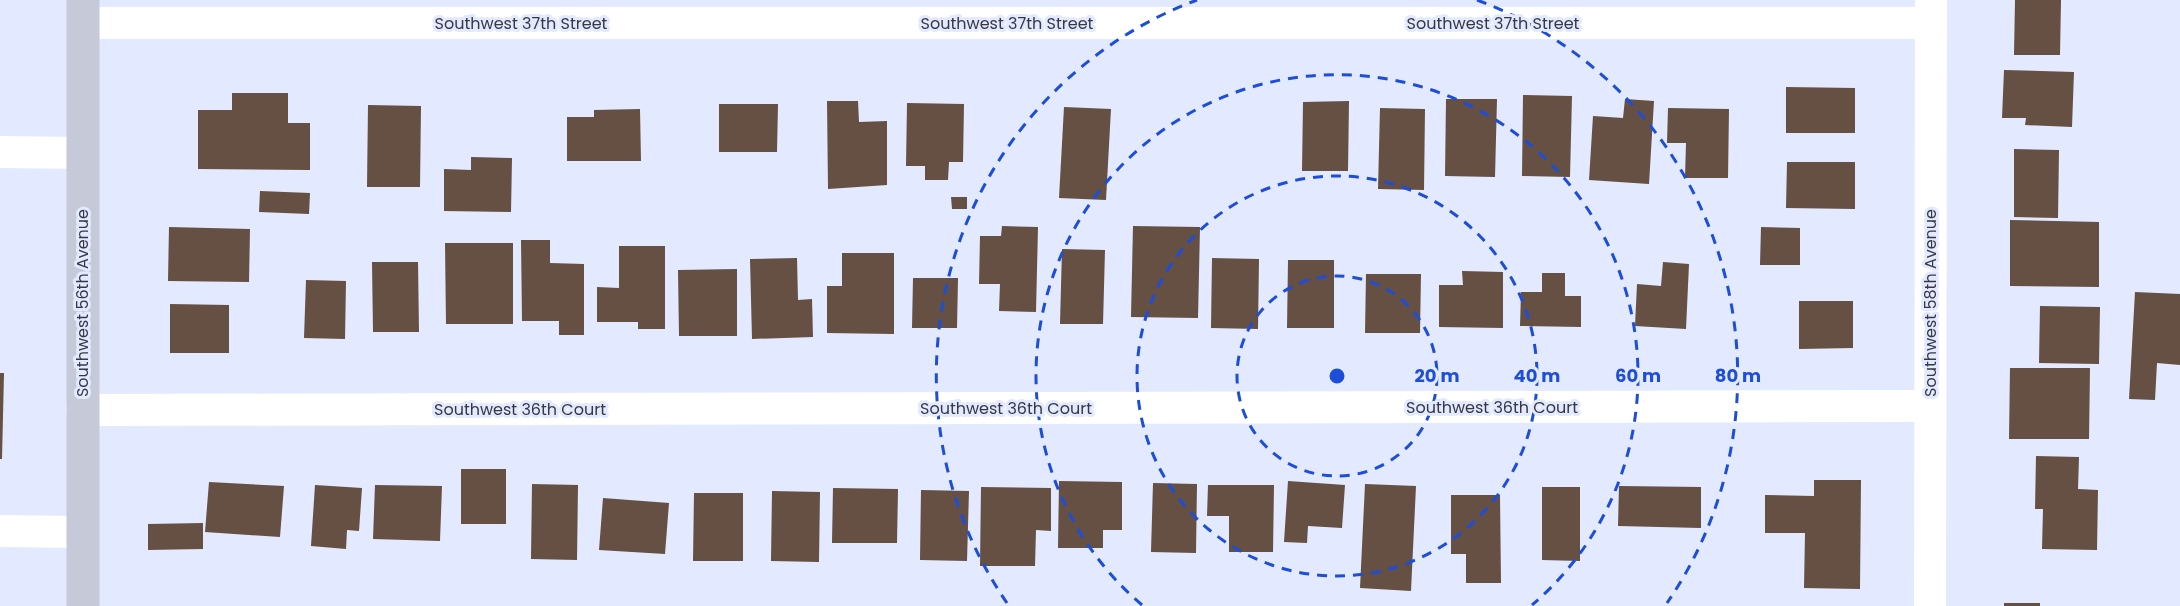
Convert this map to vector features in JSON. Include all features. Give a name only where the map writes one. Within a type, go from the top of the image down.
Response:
[{"type":"street","name":"Southwest 37th Street","points":[[82,12],[1931,11]]},
{"type":"street","name":"Southwest 58th Avenue","points":[[1930,606],[1931,11]]},
{"type":"street","name":"Southwest 56th Avenue","points":[[82,12],[83,606]]},
{"type":"street","points":[[0,152],[82,153]]},
{"type":"street","name":"Southwest 36th Court","points":[[82,410],[1930,406]]},
{"type":"street","points":[[0,531],[82,532]]},
{"type":"building","points":[[2015,0],[2061,0],[2060,55],[2014,55]]},
{"type":"building","points":[[2004,70],[2074,72],[2072,127],[2025,125],[2026,118],[2002,118]]},
{"type":"building","points":[[1786,87],[1855,88],[1855,133],[1786,133]]},
{"type":"building","points":[[232,93],[288,93],[288,123],[310,123],[310,170],[198,169],[198,110],[232,110]]},
{"type":"building","points":[[1523,95],[1572,96],[1570,177],[1522,176]]},
{"type":"building","points":[[1446,99],[1497,99],[1495,177],[1445,176]]},
{"type":"building","points":[[1625,99],[1654,101],[1649,184],[1589,180],[1593,116],[1623,118]]},
{"type":"building","points":[[827,101],[858,101],[859,122],[887,121],[887,185],[828,189]]},
{"type":"building","points":[[1349,101],[1348,171],[1302,171],[1303,102]]},
{"type":"building","points":[[907,103],[964,104],[963,162],[949,162],[948,180],[925,180],[925,166],[906,166]]},
{"type":"building","points":[[719,104],[778,104],[777,152],[719,152]]},
{"type":"building","points":[[368,105],[421,106],[420,187],[367,187]]},
{"type":"building","points":[[1064,107],[1111,109],[1106,200],[1059,198]]},
{"type":"building","points":[[1380,108],[1425,109],[1424,190],[1378,189]]},
{"type":"building","points":[[1668,108],[1729,109],[1728,178],[1685,178],[1686,143],[1667,143]]},
{"type":"building","points":[[640,109],[641,161],[567,161],[567,117],[594,117],[594,110]]},
{"type":"building","points":[[2014,149],[2059,150],[2058,218],[2014,217]]},
{"type":"building","points":[[471,157],[512,158],[511,212],[444,211],[444,169],[471,170]]},
{"type":"building","points":[[1787,162],[1855,162],[1855,209],[1786,208]]},
{"type":"building","points":[[260,191],[310,193],[309,214],[259,212]]},
{"type":"building","points":[[951,197],[967,197],[967,209],[952,209]]},
{"type":"building","points":[[2010,220],[2099,222],[2099,287],[2010,286]]},
{"type":"building","points":[[1002,226],[1038,227],[1036,312],[999,311],[1000,284],[979,284],[980,236],[1001,236]]},
{"type":"building","points":[[1133,226],[1200,227],[1198,318],[1131,317]]},
{"type":"building","points":[[169,227],[250,229],[249,282],[168,281]]},
{"type":"building","points":[[1761,227],[1800,228],[1800,265],[1760,265]]},
{"type":"building","points":[[521,240],[550,240],[550,263],[584,264],[584,335],[559,335],[559,321],[522,321]]},
{"type":"building","points":[[445,243],[513,243],[513,324],[446,324]]},
{"type":"building","points":[[619,246],[665,246],[665,329],[638,329],[638,322],[597,322],[597,287],[619,288]]},
{"type":"building","points":[[1062,249],[1105,250],[1103,324],[1060,324]]},
{"type":"building","points":[[842,253],[894,253],[894,334],[827,333],[827,286],[842,286]]},
{"type":"building","points":[[797,258],[798,300],[812,299],[813,337],[752,339],[750,259]]},
{"type":"building","points":[[1212,258],[1259,259],[1258,329],[1211,328]]},
{"type":"building","points":[[1288,260],[1334,260],[1334,328],[1287,328]]},
{"type":"building","points":[[372,262],[418,262],[419,332],[373,332]]},
{"type":"building","points":[[1663,262],[1689,264],[1686,329],[1635,326],[1637,284],[1661,286]]},
{"type":"building","points":[[737,269],[737,336],[679,336],[678,270]]},
{"type":"building","points":[[1462,271],[1503,272],[1503,328],[1439,327],[1439,285],[1463,285]]},
{"type":"building","points":[[1542,273],[1565,273],[1565,296],[1581,296],[1581,327],[1520,326],[1521,292],[1542,292]]},
{"type":"building","points":[[1366,274],[1421,274],[1420,333],[1365,333]]},
{"type":"building","points":[[913,278],[958,278],[957,328],[912,328]]},
{"type":"building","points":[[306,280],[346,281],[345,339],[304,338]]},
{"type":"building","points":[[2135,292],[2180,294],[2180,365],[2157,363],[2155,400],[2129,399]]},
{"type":"building","points":[[1799,301],[1853,301],[1853,348],[1799,349]]},
{"type":"building","points":[[170,304],[229,305],[229,353],[170,353]]},
{"type":"building","points":[[2040,306],[2100,307],[2099,364],[2039,363]]},
{"type":"building","points":[[2010,368],[2090,368],[2089,439],[2009,439]]},
{"type":"building","points":[[0,373],[4,373],[2,459],[0,459]]},
{"type":"building","points":[[2036,456],[2079,457],[2078,489],[2098,490],[2097,550],[2042,549],[2043,509],[2035,509]]},
{"type":"building","points":[[461,469],[506,469],[506,524],[461,524]]},
{"type":"building","points":[[1814,480],[1861,480],[1860,589],[1804,588],[1805,533],[1765,533],[1765,495],[1814,496]]},
{"type":"building","points":[[1059,481],[1122,482],[1122,530],[1103,530],[1103,548],[1058,548]]},
{"type":"building","points":[[1288,481],[1345,485],[1342,528],[1308,526],[1307,543],[1284,542]]},
{"type":"building","points":[[209,482],[284,486],[280,537],[205,532]]},
{"type":"building","points":[[1153,483],[1197,484],[1196,553],[1151,552]]},
{"type":"building","points":[[532,484],[578,485],[577,560],[531,559]]},
{"type":"building","points":[[1365,484],[1416,486],[1411,591],[1360,588]]},
{"type":"building","points":[[315,485],[362,488],[359,531],[347,530],[346,549],[311,546]]},
{"type":"building","points":[[375,485],[442,486],[440,541],[373,539]]},
{"type":"building","points":[[1208,485],[1274,485],[1273,552],[1229,552],[1229,516],[1207,516]]},
{"type":"building","points":[[1619,486],[1701,487],[1701,528],[1618,526]]},
{"type":"building","points":[[981,487],[1051,488],[1051,531],[1036,530],[1035,566],[980,566]]},
{"type":"building","points":[[1542,487],[1580,487],[1580,561],[1542,560]]},
{"type":"building","points":[[833,488],[898,489],[897,543],[832,543]]},
{"type":"building","points":[[921,490],[969,491],[967,561],[920,560]]},
{"type":"building","points":[[772,491],[820,492],[819,562],[771,561]]},
{"type":"building","points":[[694,493],[743,493],[743,561],[693,561]]},
{"type":"building","points":[[1451,495],[1500,495],[1501,583],[1466,583],[1466,554],[1451,554]]},
{"type":"building","points":[[603,498],[669,503],[665,554],[599,550]]},
{"type":"building","points":[[203,523],[203,549],[148,550],[148,524]]},
{"type":"building","points":[[2004,603],[2040,603],[2040,606],[2004,606]]}]
